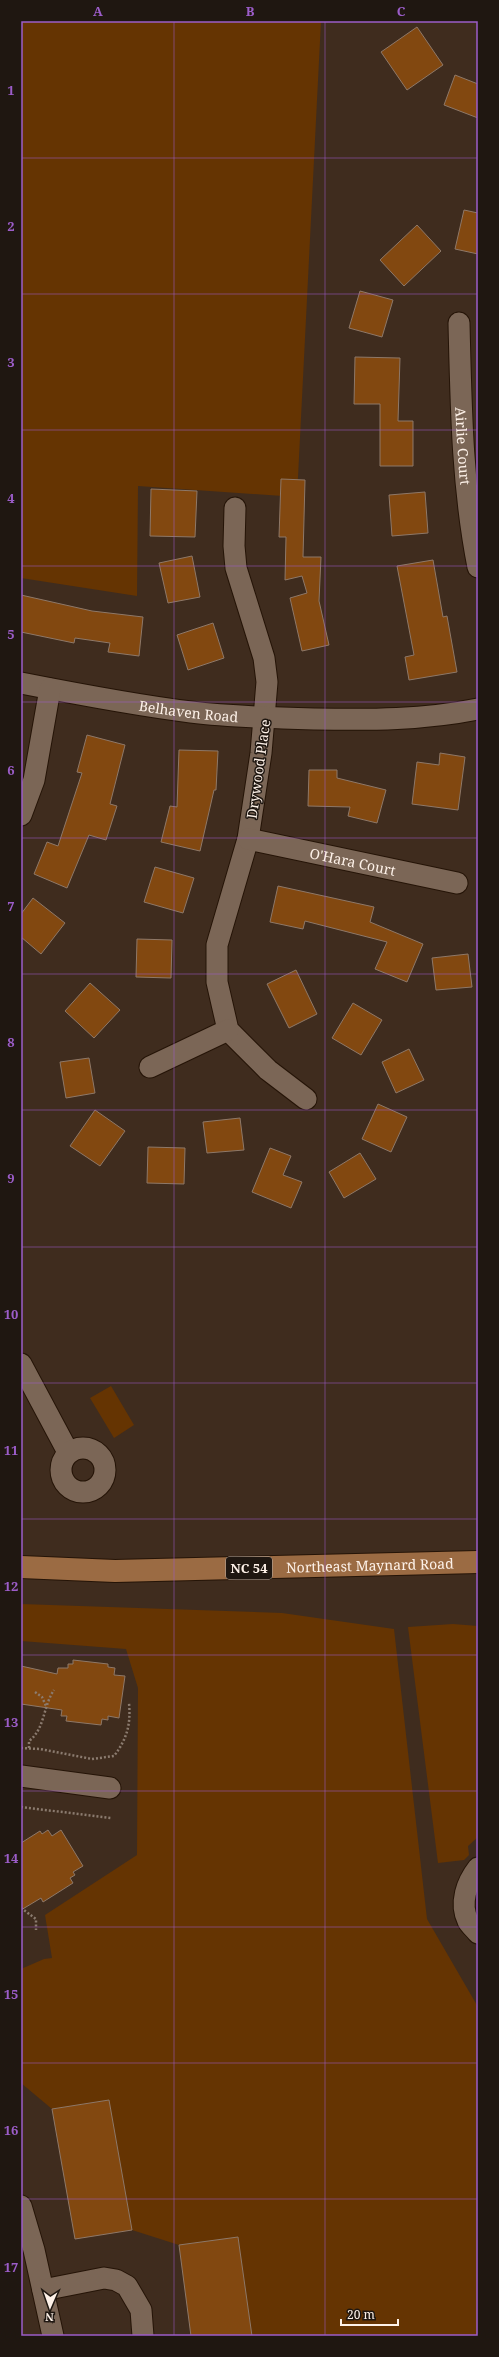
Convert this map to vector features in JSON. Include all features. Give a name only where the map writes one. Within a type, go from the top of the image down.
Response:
[{"type":"main road","name":"Northeast Maynard Road","points":[[21,1566],[115,1571],[478,1562]]},
{"type":"street","name":"Airlie Court","points":[[459,323],[462,450],[471,531],[478,567]]},
{"type":"street","name":"Drywood Place","points":[[228,1030],[217,982],[217,945],[248,839],[265,718],[267,682],[264,658],[236,568],[234,546],[235,508]]},
{"type":"street","name":"Belhaven Road","points":[[21,683],[192,712],[265,718],[382,721],[425,718],[478,709]]},
{"type":"street","points":[[21,815],[34,780],[50,689]]},
{"type":"street","name":"O'Hara Court","points":[[248,839],[457,883]]},
{"type":"street","points":[[150,1067],[228,1030],[268,1070],[306,1098]]},
{"type":"street","points":[[21,1364],[68,1452]]},
{"type":"street","points":[[21,1776],[110,1788]]},
{"type":"street","points":[[478,1868],[469,1879],[465,1896],[468,1921],[478,1933]]},
{"type":"street","points":[[21,2206],[34,2250],[53,2336]]},
{"type":"street","points":[[43,2290],[104,2278],[116,2280],[127,2286],[140,2310],[143,2336]]},
{"type":"path","points":[[29,1748],[29,1741],[37,1736],[46,1706],[54,1690]]},
{"type":"path","points":[[35,1692],[42,1697],[46,1706]]},
{"type":"path","points":[[21,1748],[29,1748],[92,1759],[114,1756],[123,1743],[131,1721],[129,1703]]},
{"type":"path","points":[[21,1807],[111,1818]]},
{"type":"path","points":[[21,1908],[36,1919],[36,1930]]},
{"type":"shaded area","points":[[21,21],[321,21],[297,497],[138,486],[137,596],[21,578]]},
{"type":"shaded area","points":[[111,1386],[134,1425],[114,1438],[90,1398]]},
{"type":"shaded area","points":[[21,1604],[282,1613],[394,1629],[427,1919],[478,2007],[478,2336],[252,2336],[238,2237],[179,2245],[132,2230],[109,2100],[52,2109],[21,2083],[21,1969],[44,1959],[52,1958],[45,1915],[137,1855],[138,1688],[126,1649],[21,1641]]},
{"type":"shaded area","points":[[453,1624],[478,1626],[478,1837],[468,1846],[469,1855],[464,1860],[438,1863],[408,1627]]},
{"type":"building","points":[[417,27],[443,65],[407,90],[381,52]]},
{"type":"building","points":[[455,75],[478,84],[478,118],[444,105]]},
{"type":"building","points":[[464,210],[478,213],[478,254],[455,249]]},
{"type":"building","points":[[417,225],[441,251],[404,286],[380,260]]},
{"type":"building","points":[[360,291],[393,300],[382,337],[349,328]]},
{"type":"building","points":[[355,357],[400,358],[398,421],[413,421],[413,466],[380,466],[380,404],[354,404]]},
{"type":"building","points":[[281,479],[305,480],[303,557],[321,557],[319,601],[329,645],[302,651],[290,598],[307,593],[302,576],[285,580],[286,537],[279,537]]},
{"type":"building","points":[[151,489],[197,491],[195,537],[150,536]]},
{"type":"building","points":[[425,492],[428,533],[392,536],[389,495]]},
{"type":"building","points":[[192,556],[200,597],[168,603],[159,563]]},
{"type":"building","points":[[433,560],[443,617],[447,616],[457,672],[409,680],[405,657],[414,655],[397,566]]},
{"type":"building","points":[[21,595],[92,611],[143,617],[139,656],[108,652],[110,643],[75,638],[74,643],[21,632]]},
{"type":"building","points":[[213,623],[224,658],[188,670],[177,635]]},
{"type":"building","points":[[87,735],[125,745],[110,804],[117,806],[106,840],[89,835],[67,888],[34,874],[47,842],[58,846],[82,773],[77,772]]},
{"type":"building","points":[[179,750],[218,751],[216,790],[214,790],[200,851],[161,842],[170,806],[177,807]]},
{"type":"building","points":[[440,753],[465,757],[458,810],[412,804],[417,762],[439,765]]},
{"type":"building","points":[[309,770],[337,770],[337,778],[386,790],[377,823],[348,816],[350,807],[308,806]]},
{"type":"building","points":[[155,867],[194,878],[183,913],[144,902]]},
{"type":"building","points":[[278,886],[374,907],[370,922],[423,944],[407,982],[375,969],[387,942],[305,921],[303,929],[270,922]]},
{"type":"building","points":[[33,898],[65,923],[41,954],[21,937],[21,914]]},
{"type":"building","points":[[137,939],[172,940],[171,978],[136,977]]},
{"type":"building","points":[[468,954],[472,987],[436,990],[432,958]]},
{"type":"building","points":[[296,970],[317,1014],[289,1028],[267,984]]},
{"type":"building","points":[[90,983],[120,1010],[94,1038],[65,1011]]},
{"type":"building","points":[[353,1003],[382,1020],[361,1055],[332,1038]]},
{"type":"building","points":[[409,1049],[424,1080],[396,1093],[382,1062]]},
{"type":"building","points":[[89,1058],[95,1093],[66,1098],[60,1062]]},
{"type":"building","points":[[378,1104],[407,1117],[391,1152],[362,1139]]},
{"type":"building","points":[[95,1110],[125,1131],[100,1166],[70,1146]]},
{"type":"building","points":[[240,1118],[244,1150],[207,1153],[203,1122]]},
{"type":"building","points":[[148,1147],[185,1148],[184,1184],[147,1183]]},
{"type":"building","points":[[270,1148],[291,1156],[283,1175],[302,1182],[291,1208],[252,1192]]},
{"type":"building","points":[[360,1153],[376,1179],[344,1198],[329,1172]]},
{"type":"building","points":[[73,1660],[108,1664],[108,1667],[115,1668],[114,1675],[125,1676],[119,1718],[108,1716],[108,1720],[102,1719],[101,1725],[66,1721],[67,1716],[61,1716],[62,1710],[21,1704],[21,1666],[57,1674],[58,1668],[68,1668],[68,1664],[73,1664]]},
{"type":"building","points":[[48,1830],[52,1836],[61,1830],[83,1866],[73,1872],[75,1875],[70,1878],[73,1883],[43,1902],[41,1898],[21,1910],[21,1843],[40,1831],[42,1834]]},
{"type":"building","points":[[109,2100],[132,2230],[75,2239],[52,2109]]},
{"type":"building","points":[[238,2237],[252,2336],[191,2336],[179,2245]]}]
